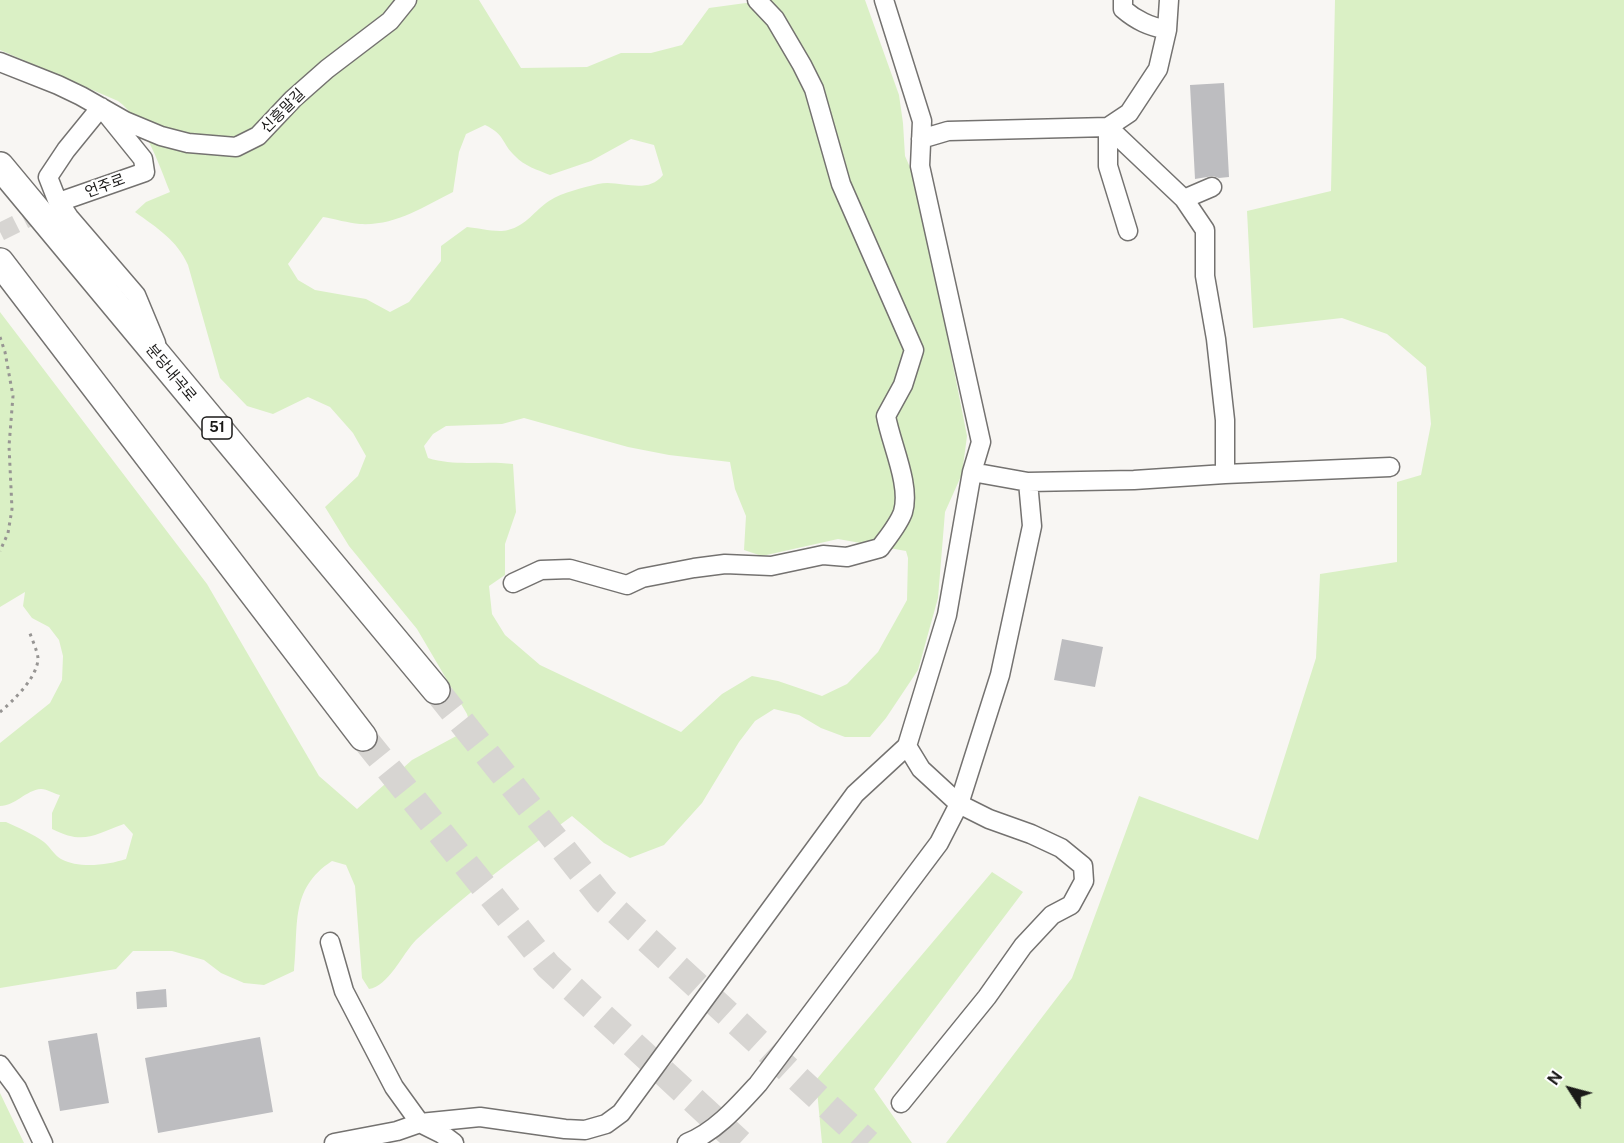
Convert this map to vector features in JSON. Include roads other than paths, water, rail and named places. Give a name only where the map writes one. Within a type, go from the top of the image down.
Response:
[{"type":"highway","name":"분당내곡로","points":[[0,166],[436,690]]},
{"type":"highway","points":[[0,262],[363,737]]},
{"type":"lane","name":"신흥말길","points":[[0,62],[58,85],[101,106],[125,121],[161,136],[188,143],[236,147],[258,136],[293,99],[327,69],[390,21],[407,0]]},
{"type":"lane","points":[[513,583],[541,570],[570,569],[627,585],[642,578],[725,564],[771,566],[823,555],[847,557],[880,548],[903,513],[905,496],[901,472],[886,416],[903,385],[914,350],[841,184],[813,89],[775,19],[757,0]]},
{"type":"lane","points":[[334,1143],[397,1131],[420,1123],[480,1117],[585,1130],[606,1124],[621,1113],[855,794],[907,746],[947,615],[972,472],[981,442],[920,165],[922,121],[884,0]]},
{"type":"lane","points":[[1123,0],[1123,9],[1134,18],[1146,25],[1167,30]]},
{"type":"lane","points":[[921,139],[948,131],[1108,127],[1129,113],[1158,69],[1167,30],[1169,0]]},
{"type":"lane","points":[[101,106],[48,177],[58,203],[136,295],[166,366]]},
{"type":"lane","name":"언주로","points":[[58,203],[145,172],[143,159],[101,106]]},
{"type":"lane","points":[[1108,127],[1184,199],[1205,230],[1205,276],[1216,339],[1225,420],[1225,474]]},
{"type":"lane","points":[[1108,127],[1108,166],[1128,231]]},
{"type":"lane","points":[[1184,199],[1212,187]]},
{"type":"lane","points":[[972,472],[1028,482],[1134,480],[1390,467]]},
{"type":"lane","points":[[687,1143],[702,1137],[736,1108],[758,1084],[939,843],[959,804],[1000,675],[1032,525],[1028,482]]},
{"type":"lane","points":[[901,1103],[987,997],[1023,946],[1052,915],[1071,905],[1084,882],[1083,866],[1061,848],[989,819],[959,804],[921,769],[907,746]]},
{"type":"lane","points":[[330,942],[344,991],[394,1087],[420,1123],[454,1143]]},
{"type":"lane","points":[[0,1065],[17,1088],[43,1143]]},
{"type":"tunnel","points":[[0,232],[48,208]]},
{"type":"tunnel","points":[[436,690],[603,899],[868,1143]]},
{"type":"tunnel","points":[[363,737],[548,966],[740,1143]]}]
